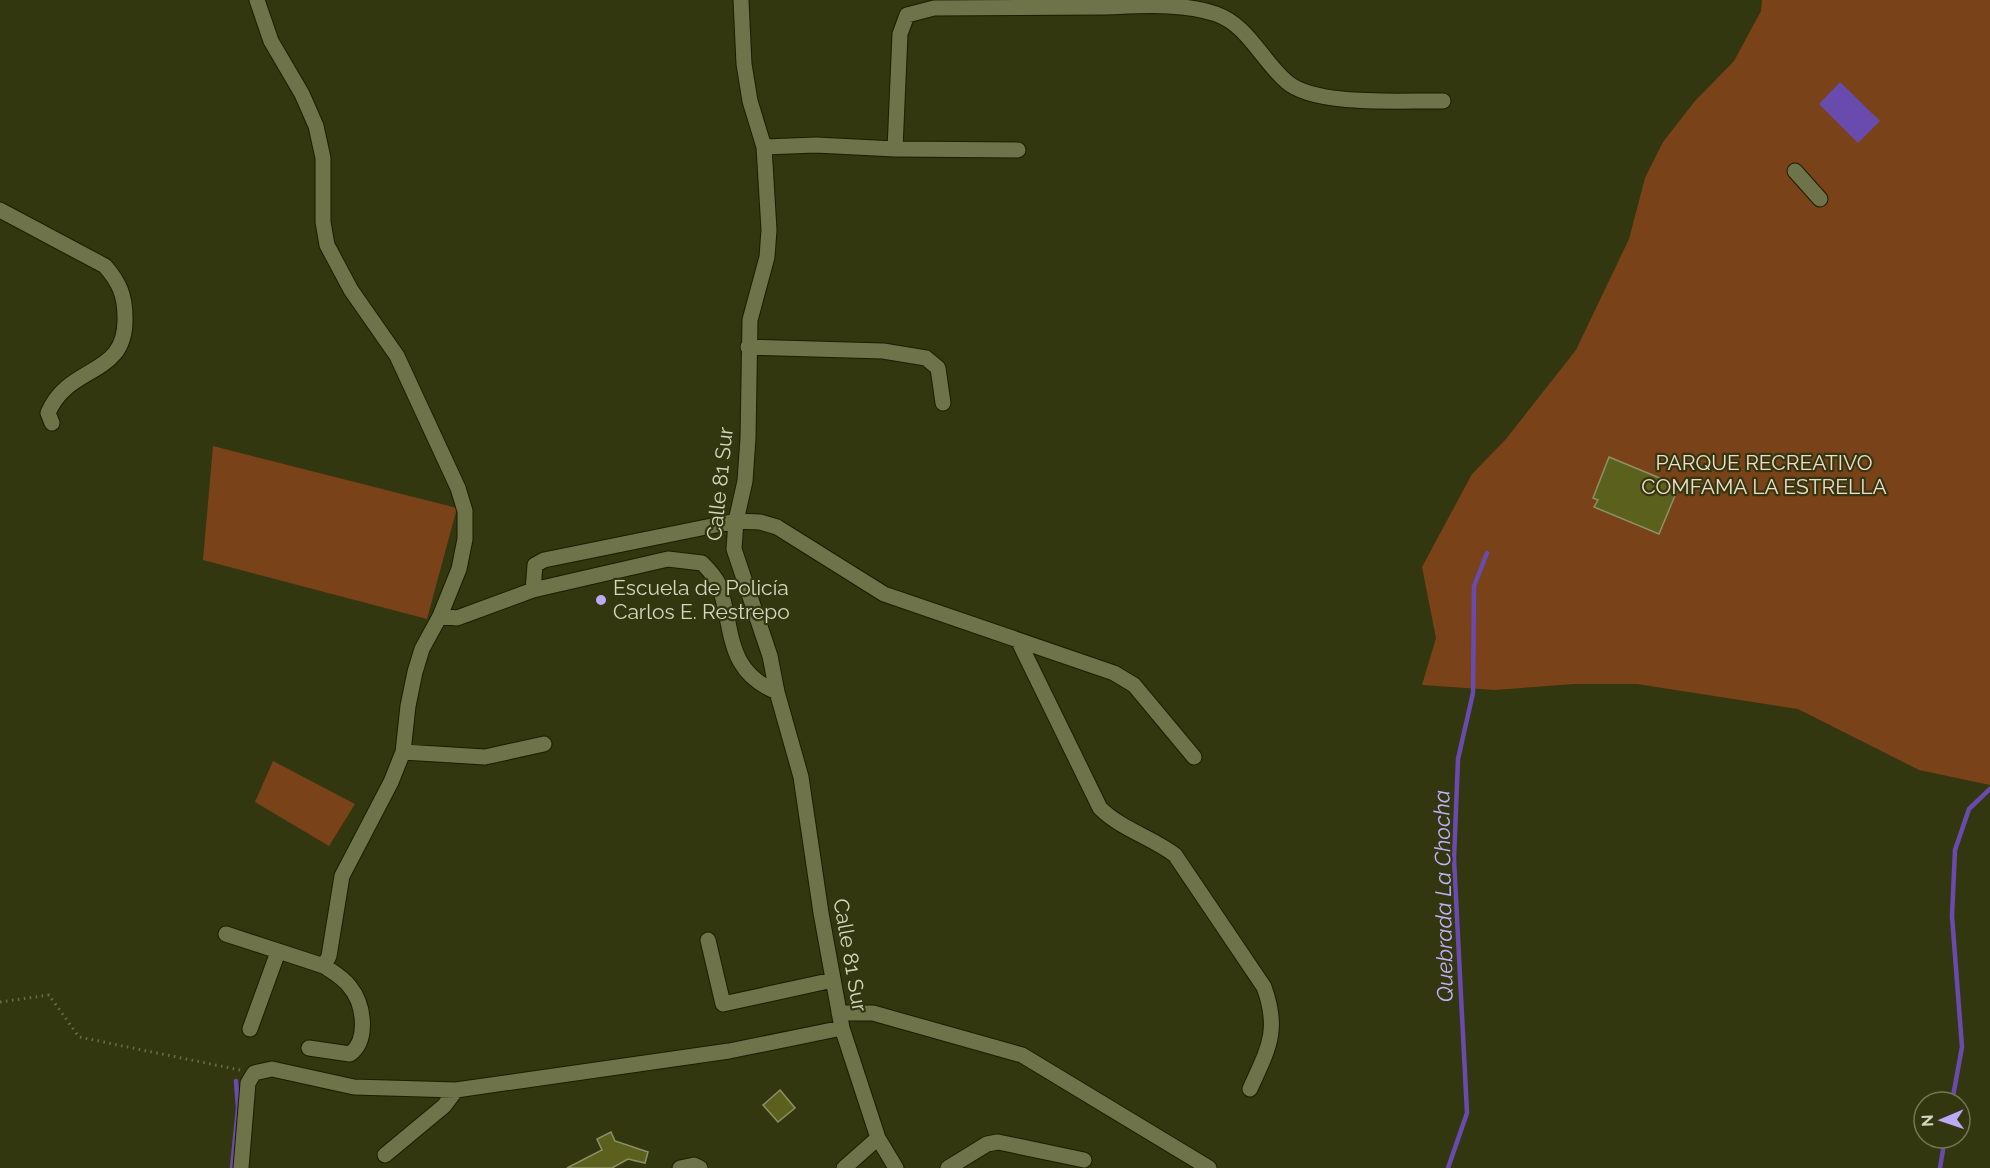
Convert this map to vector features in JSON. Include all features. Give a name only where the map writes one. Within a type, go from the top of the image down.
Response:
[{"type":"street","points":[[257,0],[271,41],[302,94],[316,126],[323,158],[323,213],[327,245],[351,290],[397,356],[458,488],[465,511],[465,539],[459,569],[440,616],[422,649],[408,706],[403,752],[391,782],[342,876],[324,966]]},
{"type":"street","name":"Calle 81 Sur","points":[[741,0],[747,83],[764,147],[769,230],[767,257],[750,320],[748,438],[745,481],[734,536],[736,560],[770,656],[777,692],[801,777],[840,1020],[878,1138],[896,1168]]},
{"type":"street","points":[[895,149],[900,34],[903,22],[908,15],[934,8],[1145,6],[1188,9],[1215,14],[1231,21],[1287,82],[1301,92],[1322,98],[1443,102]]},
{"type":"street","points":[[764,147],[816,145],[895,149],[1018,150]]},
{"type":"street","points":[[1795,171],[1820,199]]},
{"type":"street","points":[[0,210],[105,266],[117,279],[124,298],[126,333],[122,346],[115,357],[64,387],[48,413],[52,423]]},
{"type":"street","points":[[748,346],[857,348],[926,358],[938,368],[944,403]]},
{"type":"street","points":[[533,590],[535,565],[544,560],[736,520],[760,522],[777,527],[884,594],[1114,673],[1134,685],[1194,757]]},
{"type":"street","points":[[440,616],[457,618],[533,590],[668,559],[702,563],[718,582],[737,657],[757,684],[777,692]]},
{"type":"street","points":[[1018,640],[1100,808],[1111,819],[1158,843],[1174,855],[1264,987],[1273,1012],[1270,1043],[1251,1089]]},
{"type":"street","points":[[403,752],[484,757],[544,744]]},
{"type":"street","points":[[226,934],[324,966],[348,984],[357,997],[363,1034],[359,1048],[350,1054],[309,1048]]},
{"type":"street","points":[[708,940],[723,1004],[833,980]]},
{"type":"street","points":[[250,1029],[278,952]]},
{"type":"street","points":[[241,1168],[248,1083],[254,1073],[272,1069],[354,1087],[456,1090],[729,1051],[873,1012],[1022,1054],[1209,1168]]},
{"type":"street","points":[[385,1155],[444,1106],[456,1090]]},
{"type":"street","points":[[844,1168],[878,1138]]},
{"type":"street","points":[[948,1168],[987,1144],[998,1142],[1084,1160]]},
{"type":"street","points":[[680,1168],[694,1165],[700,1168]]},
{"type":"path","points":[[0,1002],[50,995],[79,1036],[254,1073]]},
{"type":"green space","name":"PARQUE RECREATIVO COMFAMA LA ESTRELLA","points":[[1762,0],[1990,0],[1990,785],[1919,770],[1798,709],[1637,684],[1574,684],[1495,690],[1422,685],[1436,638],[1422,567],[1472,474],[1506,439],[1576,350],[1629,239],[1645,178],[1663,142],[1695,101],[1734,61],[1761,11]]},
{"type":"green space","points":[[213,446],[457,508],[427,619],[203,560]]},
{"type":"green space","points":[[273,761],[355,804],[329,846],[255,802]]},
{"type":"shaded area","points":[[1840,82],[1880,121],[1858,143],[1819,104]]},
{"type":"building","points":[[1609,457],[1679,486],[1659,534],[1594,507],[1598,500],[1593,498]]},
{"type":"building","points":[[780,1090],[795,1108],[778,1122],[763,1105]]},
{"type":"building","points":[[611,1132],[615,1141],[648,1152],[645,1163],[628,1159],[612,1168],[567,1168],[602,1150],[597,1139]]},
{"type":"waterway","name":"Quebrada La Chocha","points":[[1448,1168],[1467,1113],[1454,859],[1458,759],[1473,693],[1474,586],[1487,553]]},
{"type":"waterway","points":[[1954,1090],[1962,1047],[1952,916],[1955,850],[1969,809],[1990,789]]},
{"type":"waterway","points":[[232,1168],[238,1108],[236,1081]]},
{"type":"waterway","points":[[1940,1168],[1943,1150]]},
{"type":"place","name":"Escuela de Policía Carlos E. Restrepo","points":[[601,600]]}]
